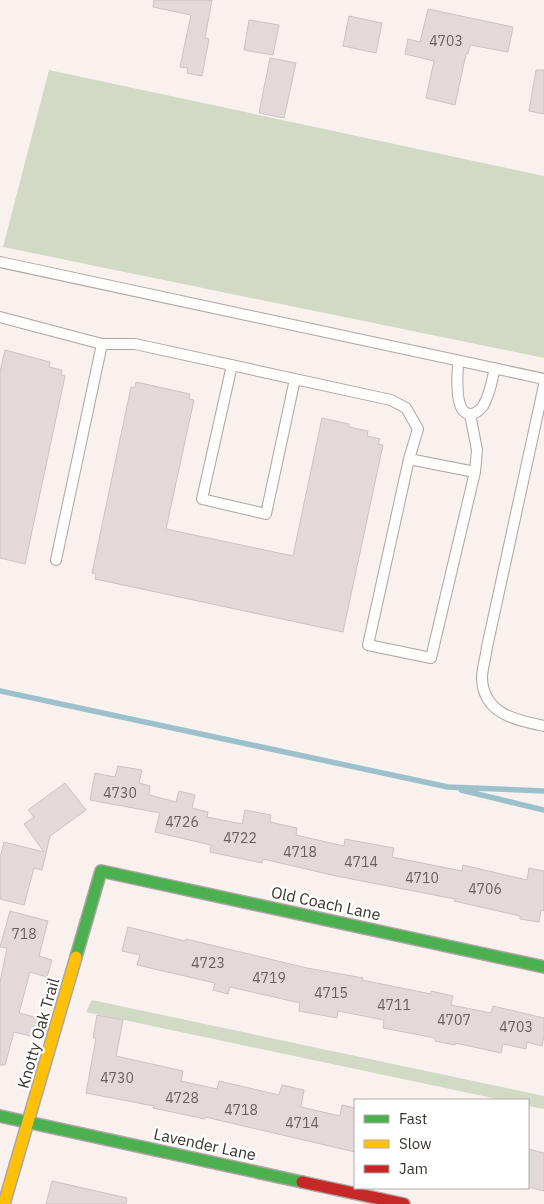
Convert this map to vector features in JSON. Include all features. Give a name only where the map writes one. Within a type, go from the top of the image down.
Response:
[{"type":"street","name":"Old Coach Lane","points":[[101,871],[544,967]]},
{"type":"street","name":"Knotty Oak Trail","points":[[4,1204],[101,871]]},
{"type":"street","name":"Lavender Lane","points":[[0,1116],[404,1204]]},
{"type":"lane","points":[[0,262],[544,379]]},
{"type":"lane","points":[[0,317],[102,344],[135,344],[391,400],[406,408],[418,429],[409,459],[368,645],[431,658],[475,472],[477,450],[470,414]]},
{"type":"lane","points":[[56,560],[102,344]]},
{"type":"lane","points":[[458,361],[458,397],[464,411],[470,414],[476,412],[484,404],[495,368]]},
{"type":"lane","points":[[232,365],[202,500],[266,514],[295,379]]},
{"type":"lane","points":[[544,385],[487,647],[482,679],[488,701],[506,717],[544,726]]},
{"type":"lane","points":[[409,459],[475,472]]},
{"type":"green space","points":[[49,70],[544,176],[544,358],[3,247]]},
{"type":"green space","points":[[92,1000],[544,1096],[544,1109],[529,1106],[529,1099],[497,1099],[86,1012]]},
{"type":"building","points":[[154,0],[212,0],[205,38],[209,39],[202,76],[187,73],[188,68],[180,67],[191,15],[153,7]]},
{"type":"building","points":[[428,9],[513,27],[508,52],[470,45],[468,54],[466,54],[455,105],[426,98],[434,61],[405,54],[408,39],[420,42]]},
{"type":"building","points":[[349,16],[382,23],[376,53],[343,46]]},
{"type":"building","points":[[249,20],[279,25],[273,55],[244,50]]},
{"type":"building","points":[[270,58],[296,63],[284,118],[259,113]]},
{"type":"building","points":[[536,70],[544,70],[544,114],[529,111]]},
{"type":"building","points":[[5,350],[50,362],[49,367],[62,370],[61,375],[65,376],[25,564],[0,558],[0,372]]},
{"type":"building","points":[[136,382],[190,394],[189,399],[194,400],[166,529],[293,556],[322,418],[349,424],[349,427],[368,431],[367,436],[380,439],[378,444],[383,445],[343,632],[95,579],[96,574],[92,573],[131,387],[135,388]]},
{"type":"building","points":[[118,766],[142,770],[139,783],[150,786],[149,795],[176,802],[179,791],[195,795],[192,808],[208,812],[207,817],[242,824],[245,810],[271,815],[270,822],[297,828],[296,835],[344,846],[345,839],[394,848],[392,857],[462,871],[463,865],[527,880],[529,868],[544,871],[544,911],[541,910],[539,922],[520,919],[520,916],[454,901],[455,899],[336,876],[263,859],[262,863],[210,852],[211,845],[155,832],[160,813],[90,800],[95,773],[115,777]]},
{"type":"building","points":[[65,783],[86,810],[50,836],[42,870],[34,868],[24,905],[0,899],[0,858],[4,842],[44,852],[24,824],[34,817],[28,810]]},
{"type":"building","points":[[10,911],[48,921],[39,956],[52,960],[47,977],[30,972],[19,1013],[39,1018],[35,1037],[14,1032],[5,1065],[0,1065],[0,982],[7,948],[0,947]]},
{"type":"building","points":[[128,927],[307,968],[363,978],[362,980],[431,994],[431,991],[453,996],[451,1005],[491,1013],[493,1006],[544,1018],[542,1046],[527,1042],[526,1049],[503,1044],[501,1053],[455,1043],[455,1045],[435,1041],[435,1038],[383,1028],[384,1020],[338,1011],[337,1018],[299,1011],[300,1003],[230,987],[228,994],[213,990],[215,983],[137,965],[140,955],[122,951]]},
{"type":"building","points":[[97,1015],[123,1020],[116,1056],[183,1071],[181,1081],[217,1089],[219,1081],[279,1095],[282,1085],[304,1090],[301,1107],[340,1116],[342,1105],[354,1108],[354,1152],[205,1117],[205,1119],[153,1108],[154,1106],[86,1093],[96,1038],[93,1038]]},
{"type":"building","points":[[529,1149],[544,1153],[544,1191],[529,1187]]},
{"type":"building","points":[[52,1181],[127,1198],[126,1204],[46,1204]]},
{"type":"waterway","points":[[0,691],[448,787],[544,791]]},
{"type":"waterway","points":[[461,790],[544,810]]},
{"type":"traffic: fast","points":[[76,957],[101,871],[544,967]]},
{"type":"traffic: fast","points":[[0,1116],[302,1182]]},
{"type":"traffic: slow","points":[[4,1204],[76,957]]},
{"type":"traffic: jam","points":[[302,1182],[404,1204]]}]
